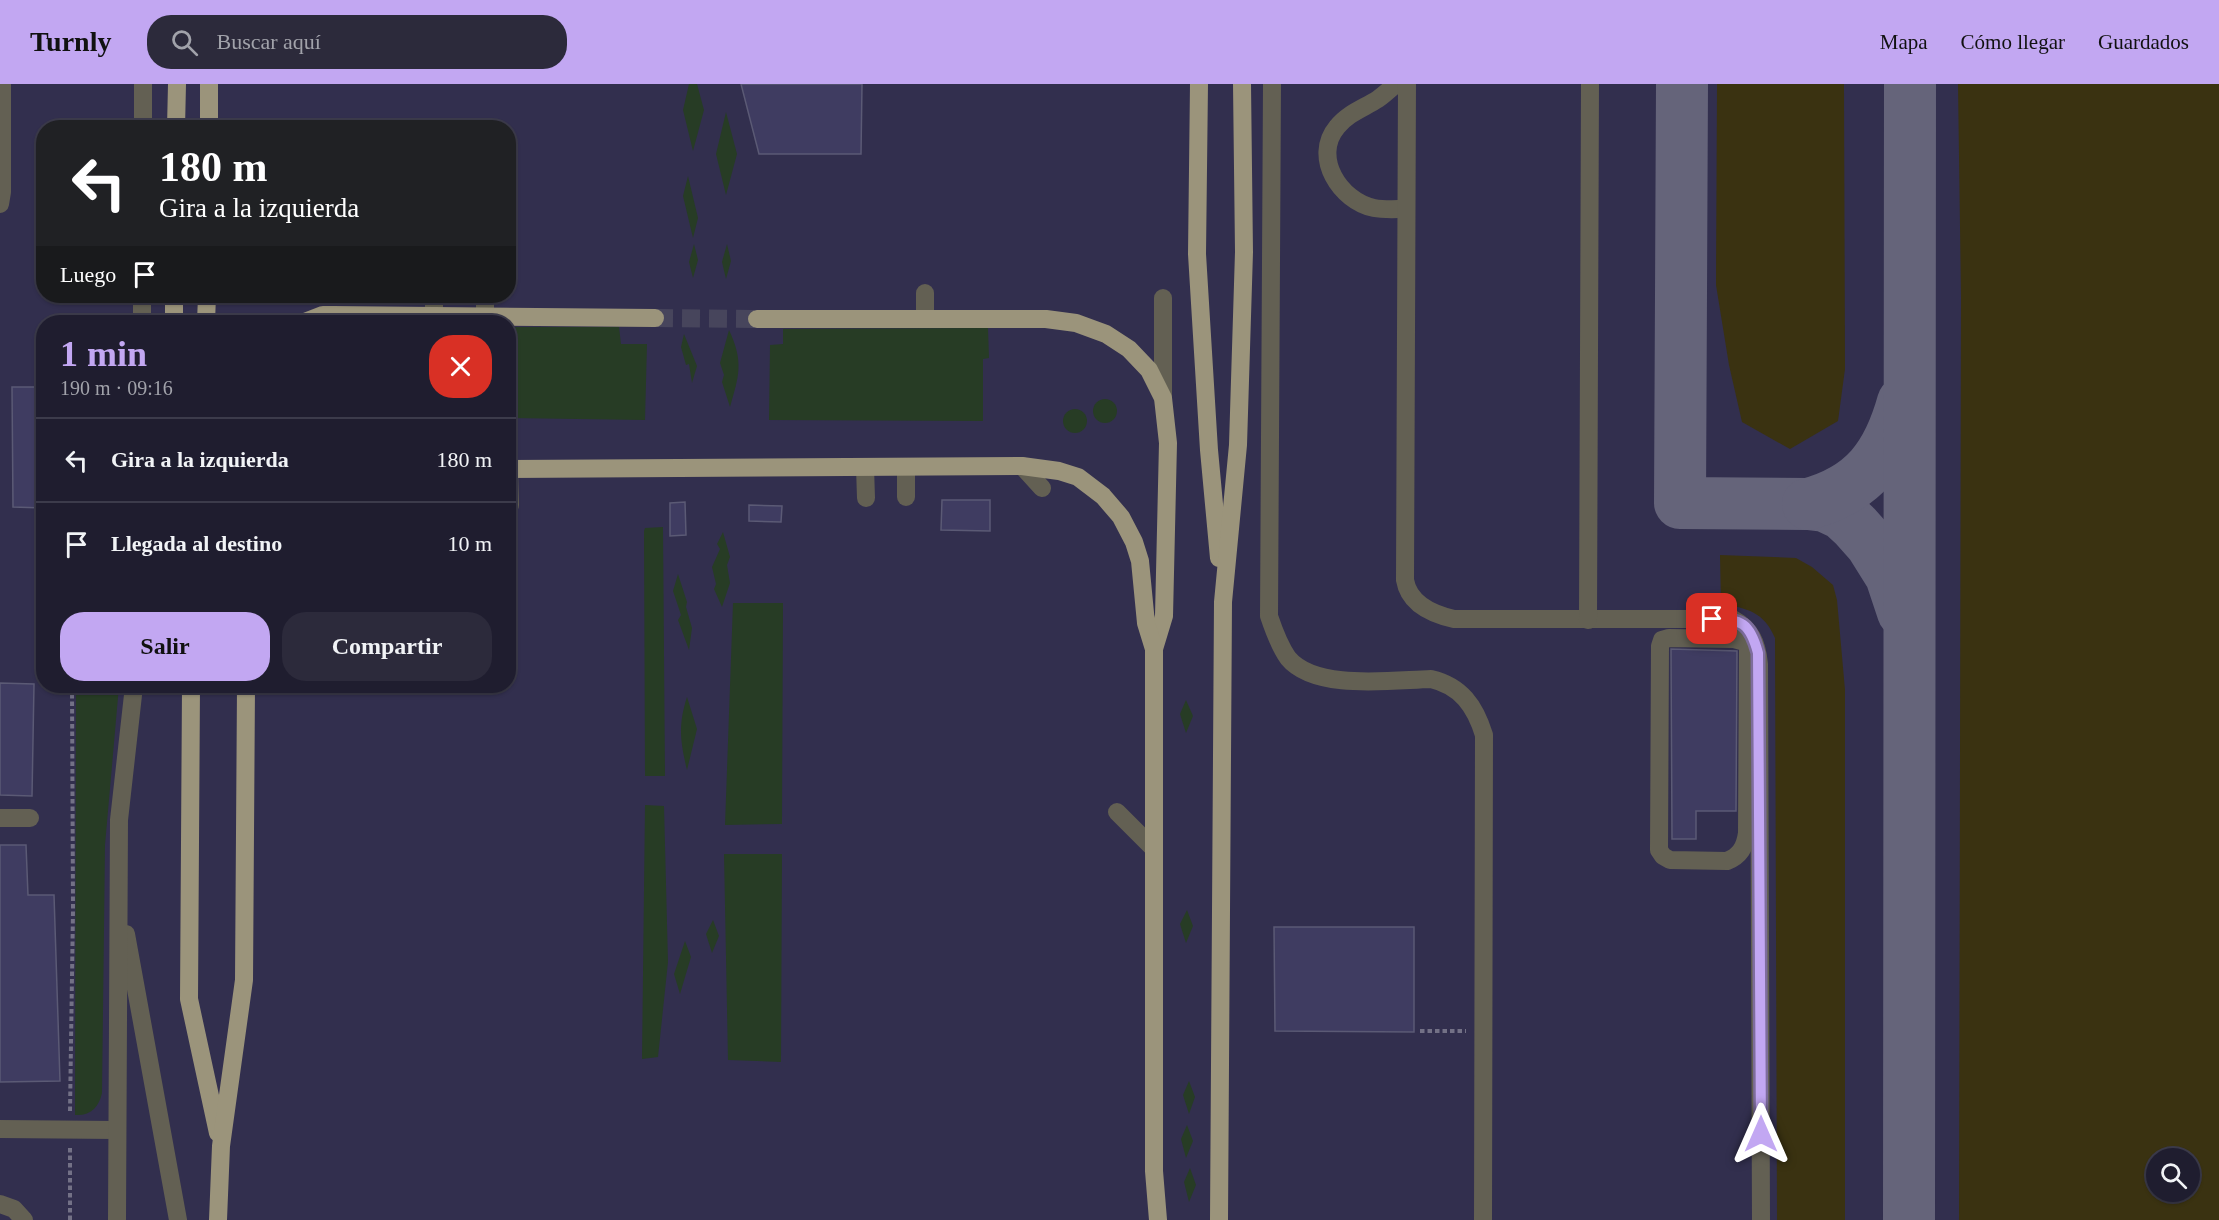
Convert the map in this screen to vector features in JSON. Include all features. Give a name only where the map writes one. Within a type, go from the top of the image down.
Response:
[{"type":"main road","points":[[176,120],[177,84]]},
{"type":"main road","points":[[209,120],[210,84]]},
{"type":"main road","points":[[1199,84],[1197,254],[1209,450],[1223,602]]},
{"type":"main road","points":[[1219,1220],[1223,602],[1238,446],[1244,252],[1242,84]]},
{"type":"main road","points":[[333,315],[434,315]]},
{"type":"main road","points":[[516,316],[655,318]]},
{"type":"main road","points":[[757,319],[1046,319],[1076,323],[1106,334],[1129,349],[1149,370],[1163,398],[1168,443],[1164,616],[1154,650],[1152,847],[1154,1171],[1158,1220]]},
{"type":"main road","points":[[516,469],[1022,466],[1059,471],[1078,477],[1103,496],[1121,517],[1134,542],[1140,561],[1146,623],[1154,650]]},
{"type":"main road","points":[[191,693],[189,999],[221,1146]]},
{"type":"main road","points":[[218,1220],[221,1146],[244,980],[247,693]]},
{"type":"lane","points":[[0,204],[2,84]]},
{"type":"lane","points":[[143,84],[143,120]]},
{"type":"lane","points":[[1272,84],[1269,616],[1277,639],[1289,660],[1309,673],[1327,680],[1431,678],[1447,683],[1463,696],[1480,722],[1484,735],[1483,1220]]},
{"type":"lane","points":[[1396,84],[1339,124],[1329,139],[1326,150],[1327,162],[1336,182],[1362,204],[1374,208],[1406,209]]},
{"type":"lane","points":[[1407,84],[1406,580],[1410,595],[1435,614],[1454,619],[1733,619],[1745,626],[1754,638],[1758,653],[1753,754],[1747,833],[1742,850],[1735,858],[1727,861],[1670,860],[1659,850],[1660,646],[1662,640],[1669,638],[1734,639],[1745,642],[1748,648],[1753,754],[1761,1220]]},
{"type":"lane","points":[[1588,620],[1590,84]]},
{"type":"lane","points":[[924,319],[925,293]]},
{"type":"lane","points":[[1163,298],[1163,398]]},
{"type":"lane","points":[[434,303],[434,315]]},
{"type":"lane","points":[[1022,466],[1042,488]]},
{"type":"lane","points":[[865,467],[866,498]]},
{"type":"lane","points":[[906,467],[906,497]]},
{"type":"lane","points":[[117,1220],[119,820],[133,693]]},
{"type":"lane","points":[[1117,812],[1152,847]]},
{"type":"lane","points":[[0,818],[30,818]]},
{"type":"lane","points":[[118,891],[178,1220]]},
{"type":"lane","points":[[0,1129],[116,1130]]},
{"type":"lane","points":[[0,1204],[14,1209],[24,1220]]},
{"type":"path","points":[[70,1220],[73,910],[72,693]]},
{"type":"path","points":[[1420,1031],[1467,1031]]},
{"type":"shaded area","points":[[0,84],[2219,84],[2219,1220],[0,1220]]},
{"type":"green space","points":[[689,84],[697,84],[704,110],[693,151],[683,110]]},
{"type":"green space","points":[[726,112],[737,154],[726,195],[716,154]]},
{"type":"green space","points":[[688,176],[698,218],[693,238],[683,196]]},
{"type":"green space","points":[[694,244],[698,260],[693,278],[689,262]]},
{"type":"green space","points":[[727,244],[731,261],[726,279],[722,262]]},
{"type":"green space","points":[[516,327],[619,327],[621,344],[647,344],[645,420],[516,418]]},
{"type":"green space","points":[[988,328],[989,358],[983,359],[983,421],[769,420],[770,345],[783,344],[783,329]]},
{"type":"green space","points":[[729,330],[738,360],[736,386],[730,407],[722,382],[724,375],[720,363]]},
{"type":"green space","points":[[684,334],[697,366],[692,383],[689,364],[686,365],[681,347]]},
{"type":"green space","points":[[1105,399],[1110,400],[1116,406],[1116,416],[1110,422],[1105,423],[1100,422],[1094,416],[1093,411],[1094,406],[1100,400]]},
{"type":"green space","points":[[1075,409],[1080,410],[1086,416],[1086,426],[1080,432],[1075,433],[1070,432],[1064,426],[1063,421],[1064,416],[1070,410]]},
{"type":"green space","points":[[663,527],[665,776],[645,776],[644,531],[645,528]]},
{"type":"green space","points":[[723,532],[730,557],[727,565],[730,583],[722,607],[714,589],[716,584],[712,567],[720,549],[717,544]]},
{"type":"green space","points":[[678,574],[692,628],[689,650],[678,620],[681,615],[673,591]]},
{"type":"green space","points":[[733,603],[783,603],[782,824],[725,825]]},
{"type":"green space","points":[[76,693],[118,693],[105,845],[102,1093],[93,1110],[86,1114],[75,1115]]},
{"type":"green space","points":[[687,697],[697,729],[687,770],[681,733],[682,716]]},
{"type":"green space","points":[[1186,700],[1193,716],[1186,733],[1180,714]]},
{"type":"green space","points":[[645,805],[664,806],[668,962],[658,1057],[642,1059]]},
{"type":"green space","points":[[724,854],[782,854],[781,1062],[728,1060]]},
{"type":"green space","points":[[1187,910],[1193,926],[1186,943],[1180,924]]},
{"type":"green space","points":[[713,920],[719,936],[712,953],[706,934]]},
{"type":"green space","points":[[685,941],[691,957],[680,994],[674,974]]},
{"type":"green space","points":[[1189,1081],[1195,1097],[1189,1114],[1183,1095]]},
{"type":"green space","points":[[1187,1125],[1193,1141],[1186,1158],[1181,1139]]},
{"type":"green space","points":[[1190,1168],[1196,1185],[1189,1202],[1184,1182]]},
{"type":"sand","points":[[1717,84],[1844,84],[1845,369],[1838,421],[1790,449],[1742,422],[1729,365],[1716,285]]},
{"type":"sand","points":[[1958,84],[2219,84],[2219,1220],[1959,1220],[1961,297]]},
{"type":"sand","points":[[1720,555],[1796,558],[1812,567],[1833,585],[1837,600],[1845,690],[1845,1220],[1777,1220],[1775,638],[1766,622],[1754,613],[1739,607],[1721,604]]},
{"type":"building","points":[[741,84],[862,84],[861,154],[759,154]]},
{"type":"building","points":[[12,387],[36,387],[36,508],[13,507]]},
{"type":"building","points":[[942,500],[990,500],[990,531],[941,530]]},
{"type":"building","points":[[685,502],[686,535],[670,536],[670,503]]},
{"type":"building","points":[[749,505],[782,506],[781,522],[749,521]]},
{"type":"building","points":[[1671,649],[1737,651],[1736,811],[1696,811],[1696,839],[1672,839]]},
{"type":"building","points":[[0,683],[34,684],[32,796],[0,795]]},
{"type":"building","points":[[0,845],[26,845],[28,895],[54,895],[60,1081],[0,1082]]},
{"type":"building","points":[[1274,927],[1414,927],[1414,1032],[1275,1031]]},
{"type":"taxiway","points":[[1682,84],[1680,503],[1808,504],[1825,506],[1842,514],[1871,544],[1891,576],[1903,612]]},
{"type":"taxiway","points":[[1909,1220],[1910,84]]},
{"type":"taxiway","points":[[1808,504],[1828,498],[1844,489],[1871,468],[1890,439],[1903,402]]},
{"type":"tunnel","points":[[655,318],[757,319]]},
{"type":"route","points":[[1712,619],[1733,619],[1745,626],[1754,638],[1758,653],[1761,1134]]}]
